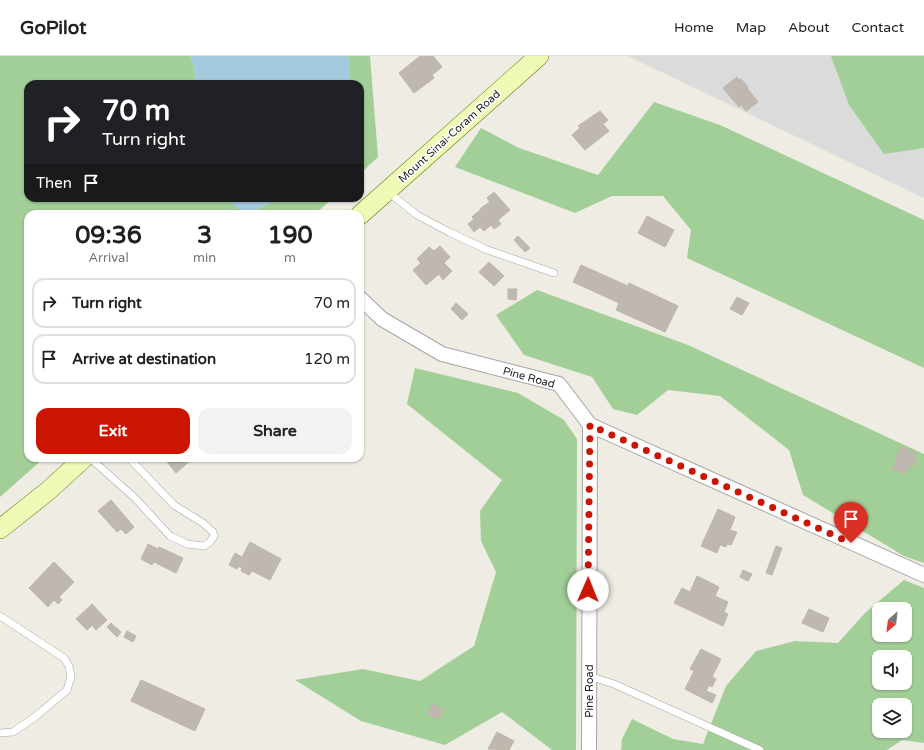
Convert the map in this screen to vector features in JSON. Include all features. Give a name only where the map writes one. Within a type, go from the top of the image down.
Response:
[{"type":"main road","name":"Mount Sinai-Coram Road","points":[[364,211],[538,56]]},
{"type":"main road","points":[[0,529],[48,491],[80,462]]},
{"type":"street","name":"Pine Road","points":[[364,302],[382,319],[442,354],[560,384],[590,425],[589,750]]},
{"type":"street","points":[[590,425],[924,575]]},
{"type":"lane","points":[[387,191],[417,215],[449,232],[485,249],[554,274]]},
{"type":"lane","points":[[94,462],[135,498],[170,536],[187,544],[204,546],[210,542],[214,536],[213,532],[203,523],[174,505],[133,462]]},
{"type":"lane","points":[[0,616],[64,658],[69,666],[71,677],[67,690],[35,718],[13,732],[0,733]]},
{"type":"lane","points":[[589,676],[614,684],[760,750]]},
{"type":"shaded area","points":[[628,56],[924,56],[924,198]]},
{"type":"green space","points":[[0,56],[191,56],[196,80],[24,80],[24,202],[231,202],[241,210],[24,210],[24,462],[39,462],[0,497]]},
{"type":"green space","points":[[346,56],[370,56],[378,157],[364,170],[364,80],[350,80],[350,60]]},
{"type":"green space","points":[[831,56],[924,56],[924,148],[884,154],[849,105]]},
{"type":"green space","points":[[654,102],[720,125],[924,220],[924,368],[687,258],[691,230],[663,196],[612,196],[575,213],[455,167],[481,128],[519,148],[598,175]]},
{"type":"green space","points":[[272,202],[328,202],[320,210],[255,210]]},
{"type":"green space","points":[[537,290],[688,345],[924,454],[924,563],[904,556],[803,495],[789,450],[720,396],[668,390],[637,415],[613,409],[592,377],[524,355],[496,315]]},
{"type":"green space","points":[[415,368],[518,393],[564,420],[577,439],[576,750],[552,750],[502,712],[445,745],[361,721],[295,680],[363,669],[420,681],[474,646],[496,572],[481,541],[480,511],[502,480],[407,404]]},
{"type":"green space","points":[[904,580],[924,588],[924,743],[902,740],[887,750],[621,750],[622,739],[632,719],[673,739],[703,744],[726,686],[756,651],[795,641],[838,643],[872,607],[872,642],[912,642],[912,602],[878,602]]},
{"type":"water","points":[[191,56],[346,56],[350,60],[350,80],[196,80]]},
{"type":"water","points":[[272,202],[255,210],[241,210],[230,203]]},
{"type":"building","points":[[420,56],[433,56],[442,67],[432,75],[434,78],[414,93],[399,73]]},
{"type":"building","points":[[737,77],[739,80],[741,79],[748,87],[747,88],[758,102],[746,111],[741,105],[739,107],[723,88]]},
{"type":"building","points":[[600,111],[608,120],[603,124],[609,131],[585,150],[572,135],[580,128],[578,126]]},
{"type":"building","points":[[494,192],[510,210],[498,220],[501,224],[494,229],[491,225],[484,231],[480,227],[474,232],[468,224],[474,219],[472,217],[481,208],[490,202],[487,198]]},
{"type":"building","points":[[647,216],[674,230],[665,247],[638,233]]},
{"type":"building","points":[[518,236],[530,248],[525,252],[514,240]]},
{"type":"building","points":[[440,246],[450,257],[444,263],[452,271],[443,280],[439,274],[426,285],[413,270],[421,263],[417,259],[429,247],[434,251]]},
{"type":"building","points":[[489,262],[504,276],[494,286],[479,272]]},
{"type":"building","points":[[581,265],[628,286],[629,283],[678,306],[665,332],[616,310],[619,303],[573,282]]},
{"type":"building","points":[[508,289],[517,289],[516,300],[508,299]]},
{"type":"building","points":[[737,297],[749,303],[742,315],[730,309]]},
{"type":"building","points":[[456,303],[468,314],[462,320],[451,309]]},
{"type":"building","points":[[901,447],[916,453],[913,459],[916,460],[913,467],[909,465],[905,474],[892,469]]},
{"type":"building","points":[[167,462],[188,462],[176,473]]},
{"type":"building","points":[[111,500],[134,527],[126,534],[121,529],[117,532],[98,511]]},
{"type":"building","points":[[718,509],[735,517],[730,530],[737,532],[731,545],[727,544],[726,547],[720,545],[717,553],[701,546]]},
{"type":"building","points":[[250,542],[281,559],[270,580],[252,571],[249,575],[241,571],[242,568],[239,566],[237,569],[229,565],[235,553],[242,557]]},
{"type":"building","points":[[148,544],[158,549],[159,547],[183,558],[176,573],[154,562],[152,565],[141,559]]},
{"type":"building","points":[[776,546],[782,548],[772,575],[766,573]]},
{"type":"building","points":[[54,562],[74,582],[59,597],[62,600],[58,604],[54,600],[48,607],[29,588]]},
{"type":"building","points":[[743,570],[752,574],[748,581],[740,577]]},
{"type":"building","points":[[697,576],[719,587],[715,596],[728,602],[724,612],[728,614],[723,626],[674,603],[682,588],[690,592]]},
{"type":"building","points":[[92,604],[107,620],[96,630],[92,625],[87,630],[76,619]]},
{"type":"building","points":[[809,609],[829,618],[823,632],[802,623]]},
{"type":"building","points":[[111,623],[121,632],[117,637],[107,627]]},
{"type":"building","points":[[127,631],[136,636],[133,642],[124,637]]},
{"type":"building","points":[[701,649],[721,659],[712,677],[716,679],[712,687],[709,685],[706,691],[716,695],[712,703],[685,689],[694,671],[690,669]]},
{"type":"building","points":[[141,680],[205,709],[195,731],[131,701]]},
{"type":"building","points":[[432,704],[443,709],[438,719],[428,714]]},
{"type":"building","points":[[497,732],[514,741],[509,750],[488,749]]},
{"type":"route","points":[[588,590],[590,425],[851,543]]}]
